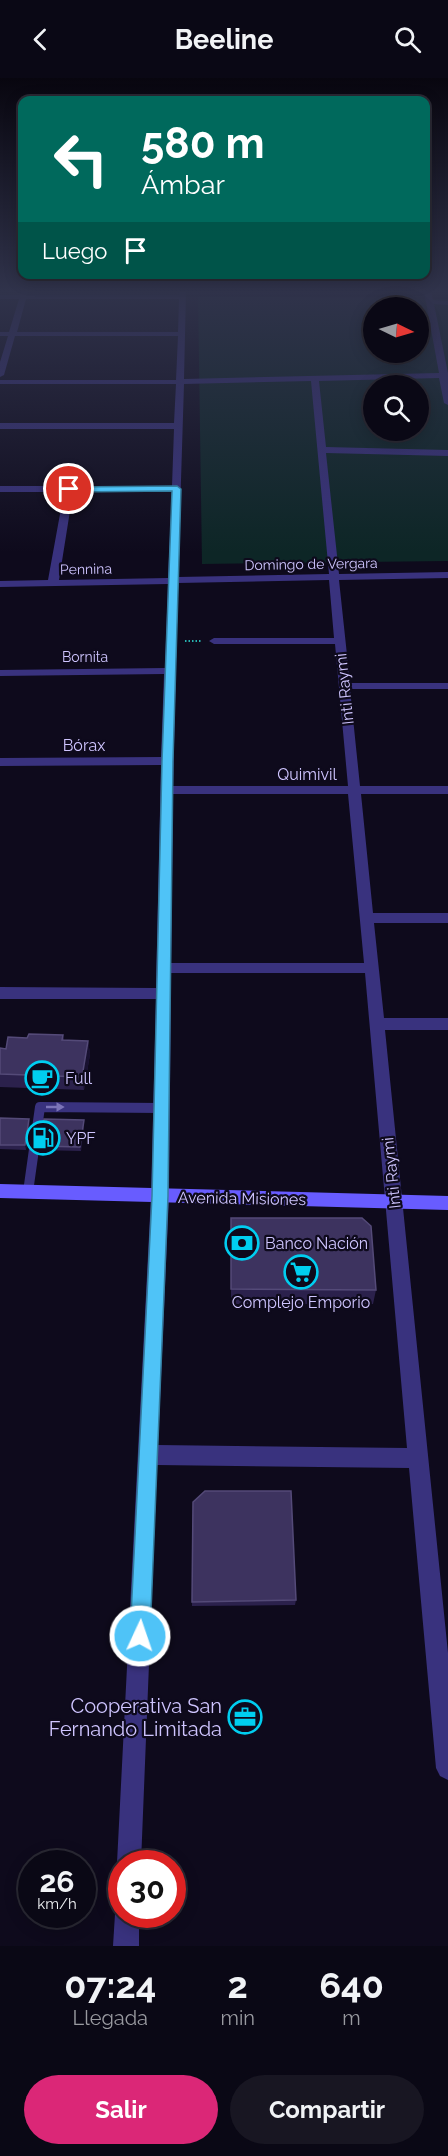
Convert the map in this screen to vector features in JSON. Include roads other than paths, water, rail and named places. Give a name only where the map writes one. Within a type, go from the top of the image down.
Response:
[{"type":"main road","name":"Avenida Misiones","points":[[0,1191],[448,1203]]},
{"type":"street","points":[[130,1850],[160,1196],[167,761],[180,378]]},
{"type":"street","points":[[0,382],[180,382],[351,378]]},
{"type":"street","points":[[445,378],[448,403]]},
{"type":"street","name":"Inti Raymi","points":[[315,379],[448,1768]]},
{"type":"street","points":[[0,426],[178,426]]},
{"type":"street","points":[[322,450],[448,453]]},
{"type":"street","points":[[0,489],[177,489]]},
{"type":"street","points":[[53,583],[69,489]]},
{"type":"street","name":"Domingo de Vergara","points":[[174,580],[448,575]]},
{"type":"street","name":"Pennina","points":[[0,585],[174,580]]},
{"type":"street","points":[[214,641],[339,641]]},
{"type":"street","name":"Bornita","points":[[0,673],[170,671]]},
{"type":"street","points":[[344,686],[448,686]]},
{"type":"street","name":"Bórax","points":[[0,762],[167,761]]},
{"type":"street","name":"Quimivil","points":[[167,790],[448,790]]},
{"type":"street","points":[[366,918],[448,918]]},
{"type":"street","points":[[164,968],[371,968]]},
{"type":"street","points":[[0,993],[163,994]]},
{"type":"street","points":[[376,1024],[448,1024]]},
{"type":"street","points":[[148,1455],[418,1458]]},
{"type":"street","points":[[126,1946],[127,1928]]},
{"type":"lane","points":[[28,1192],[40,1107],[162,1107]]},
{"type":"place","name":"Full","points":[[42,1078]]},
{"type":"place","name":"YPF","points":[[43,1138]]},
{"type":"place","name":"Banco Nación","points":[[242,1243]]},
{"type":"place","name":"Complejo Emporio","points":[[301,1272]]},
{"type":"place","name":"Cooperativa San Fernando Limitada","points":[[245,1717]]}]
